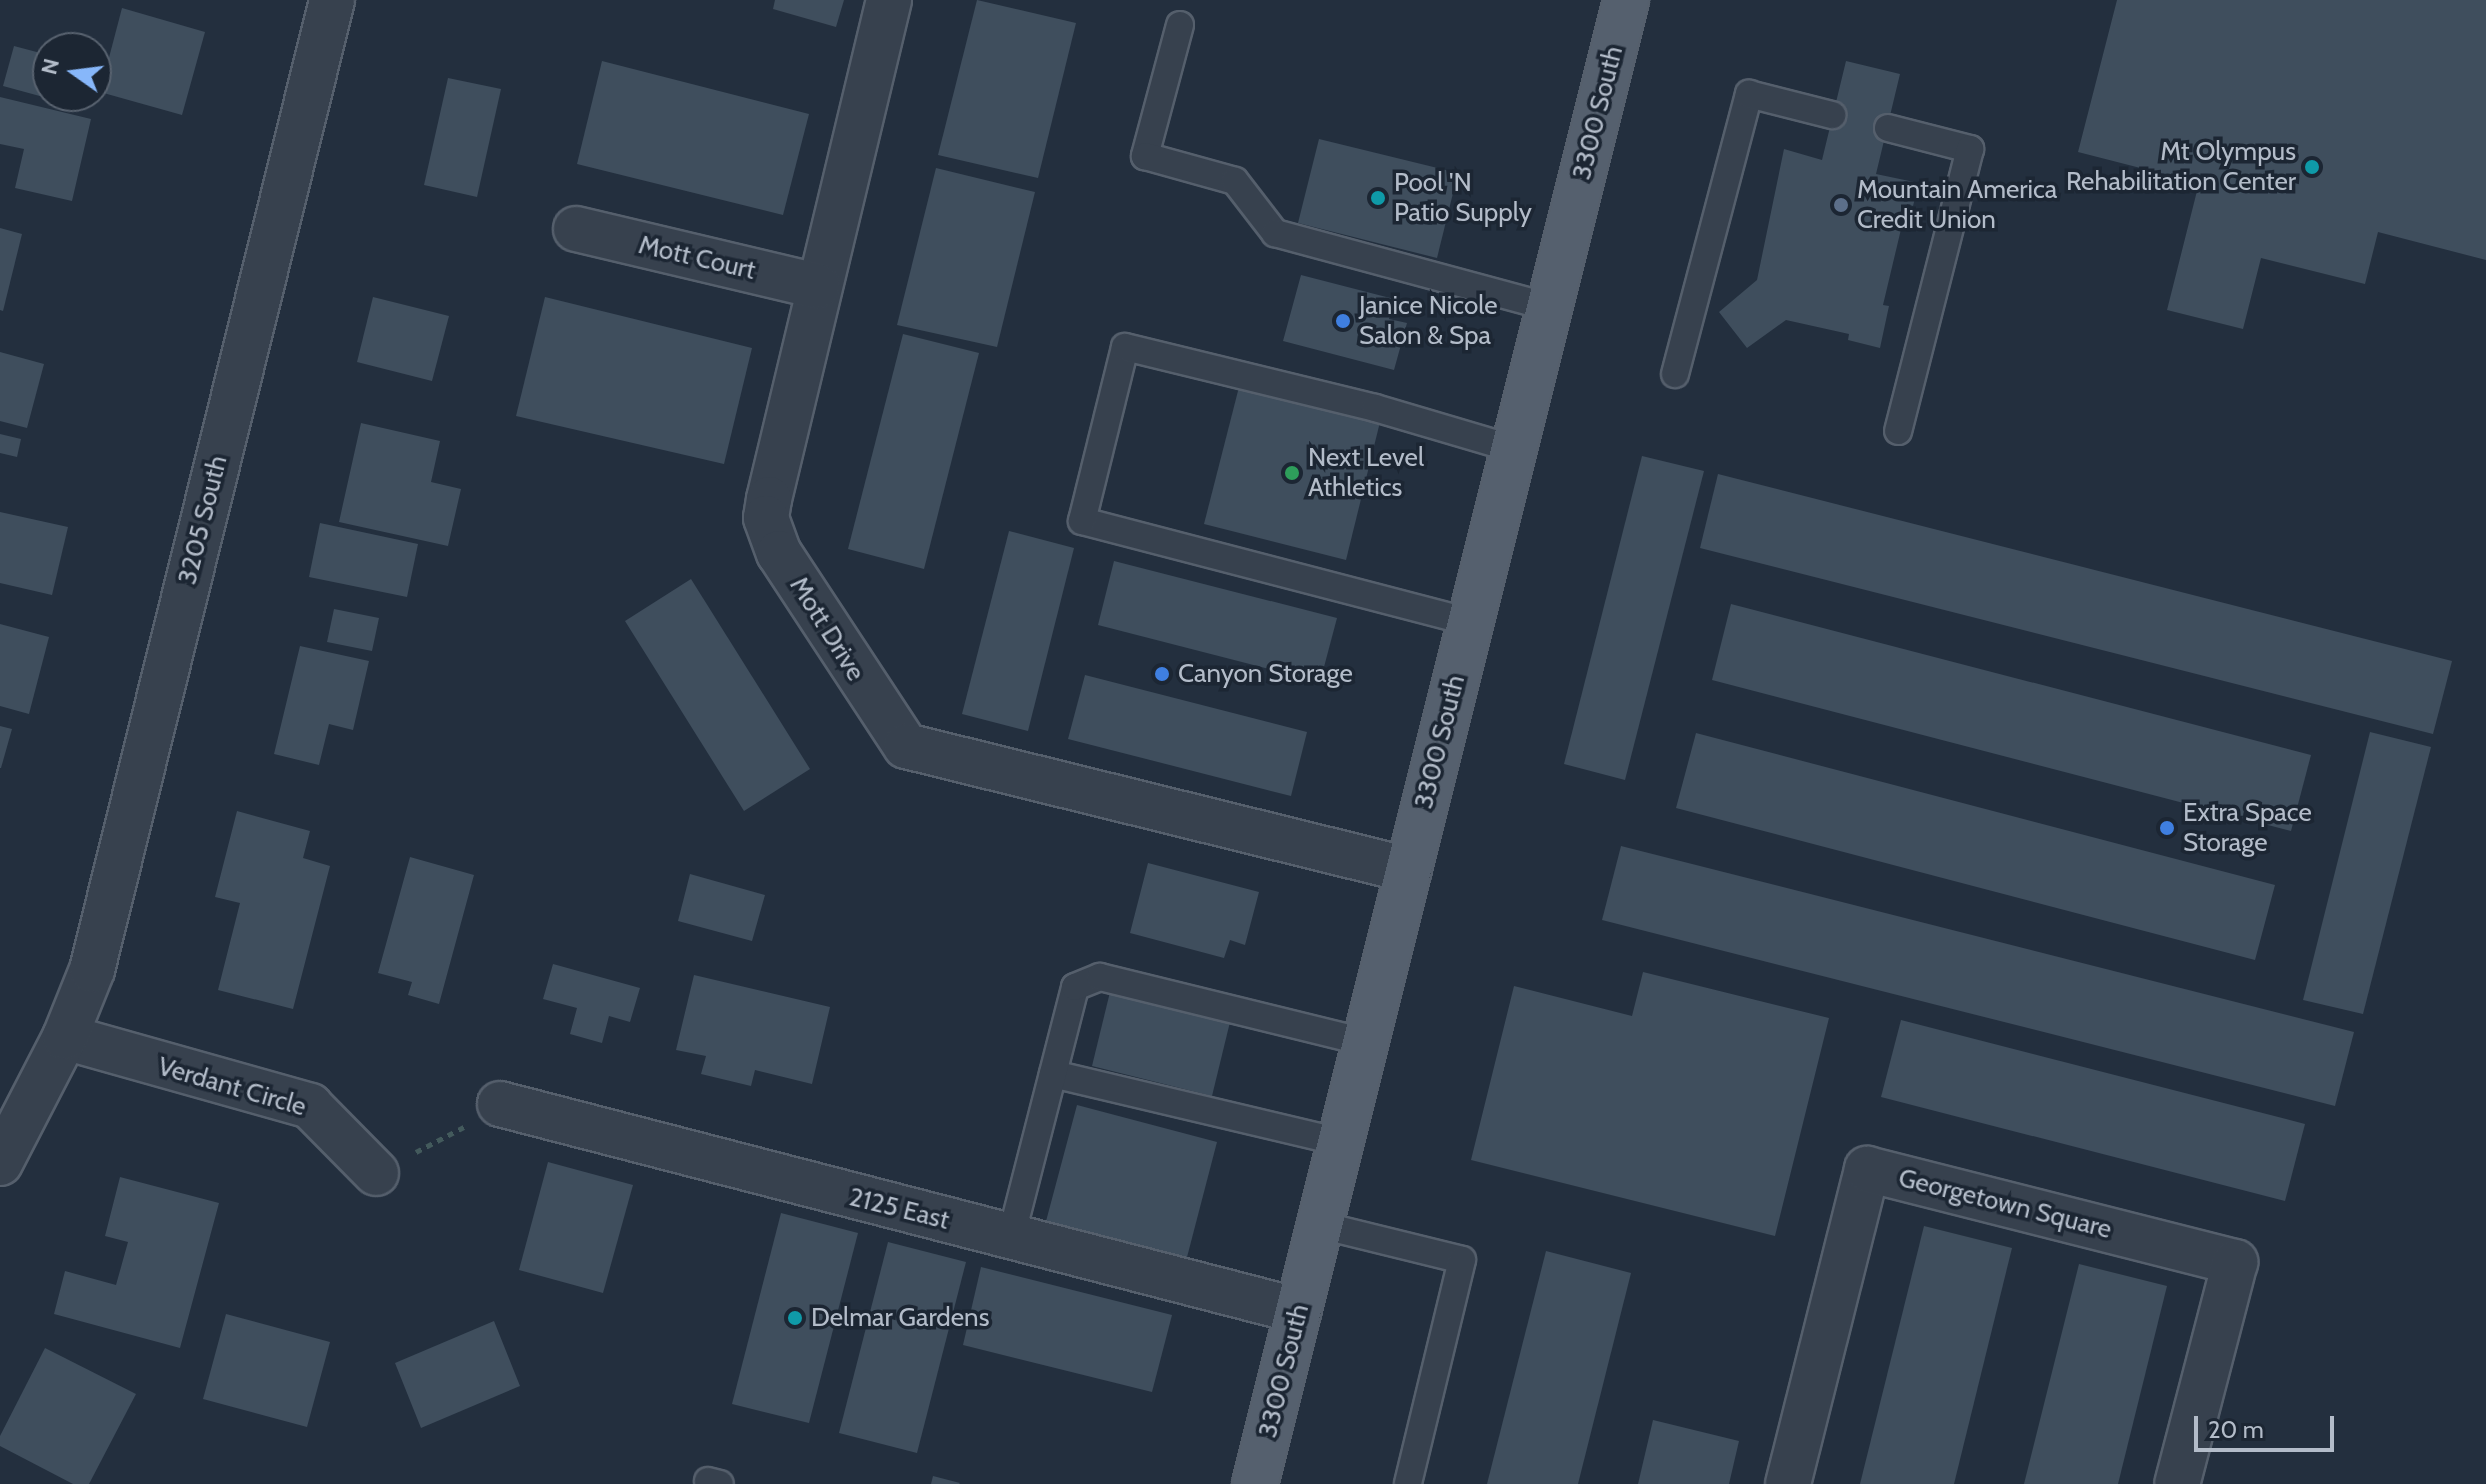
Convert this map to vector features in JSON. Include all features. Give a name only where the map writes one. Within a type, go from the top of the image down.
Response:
[{"type":"main road","name":"3300 South","points":[[1255,1484],[1626,0]]},
{"type":"street","name":"3205 South","points":[[0,1163],[65,1037],[92,970],[332,0]]},
{"type":"street","name":"Mott Drive","points":[[889,0],[817,286],[766,518],[779,553],[895,737],[923,754],[1409,870]]},
{"type":"street","name":"Mott Court","points":[[576,229],[817,286]]},
{"type":"street","name":"Verdant Circle","points":[[65,1037],[310,1106],[376,1173]]},
{"type":"street","name":"2125 East","points":[[500,1104],[1299,1311]]},
{"type":"street","name":"Georgetown Square","points":[[1788,1484],[1867,1169],[2235,1262],[2177,1484]]},
{"type":"lane","points":[[1180,25],[1145,156],[1235,181],[1275,233],[1549,307]]},
{"type":"lane","points":[[1675,374],[1749,94],[1832,115]]},
{"type":"lane","points":[[1888,128],[1970,149],[1898,431]]},
{"type":"lane","points":[[1470,622],[1082,521],[1125,347],[1375,408],[1514,449]]},
{"type":"lane","points":[[1011,1237],[1075,987],[1100,977],[1365,1042]]},
{"type":"lane","points":[[1053,1074],[1341,1142]]},
{"type":"lane","points":[[1320,1225],[1462,1260],[1408,1484]]},
{"type":"path","points":[[376,1173],[500,1104]]},
{"type":"building","points":[[775,0],[844,0],[836,27],[773,9]]},
{"type":"building","points":[[977,0],[1076,23],[1038,178],[938,155]]},
{"type":"building","name":"Mt Olympus Rehabilitation Center","points":[[2117,0],[2486,0],[2486,260],[2378,232],[2365,284],[2261,258],[2243,329],[2167,310],[2199,183],[2078,152]]},
{"type":"building","points":[[122,8],[205,32],[182,115],[112,95],[112,46]]},
{"type":"building","points":[[14,46],[32,51],[32,94],[3,86]]},
{"type":"building","points":[[602,61],[809,114],[783,215],[577,164]]},
{"type":"building","name":"Mountain America Credit Union","points":[[1846,61],[1900,74],[1876,174],[1919,183],[1913,206],[1907,204],[1883,305],[1889,306],[1880,348],[1848,340],[1849,334],[1786,320],[1747,348],[1719,312],[1757,280],[1784,149],[1822,160]]},
{"type":"building","points":[[448,78],[501,89],[477,197],[424,185]]},
{"type":"building","points":[[0,97],[32,105],[32,112],[62,112],[91,119],[72,201],[15,188],[24,149],[0,144]]},
{"type":"building","name":"Pool 'N Patio Supply","points":[[1319,139],[1458,173],[1437,258],[1298,223]]},
{"type":"building","points":[[936,168],[1035,192],[997,347],[897,325]]},
{"type":"building","points":[[0,228],[22,234],[3,311],[0,310]]},
{"type":"building","name":"Janice Nicole Salon & Spa","points":[[1301,275],[1394,299],[1389,319],[1407,323],[1394,370],[1283,341]]},
{"type":"building","points":[[373,297],[449,316],[432,381],[357,362]]},
{"type":"building","points":[[545,297],[752,348],[724,464],[516,416]]},
{"type":"building","points":[[903,334],[979,353],[924,569],[848,549]]},
{"type":"building","points":[[0,352],[44,364],[27,428],[0,421]]},
{"type":"building","name":"Next Level Athletics","points":[[1239,387],[1380,422],[1346,560],[1204,524]]},
{"type":"building","points":[[361,423],[440,441],[431,482],[461,489],[448,546],[339,522]]},
{"type":"building","points":[[0,434],[21,439],[17,457],[0,453]]},
{"type":"building","points":[[1642,456],[1704,471],[1625,780],[1564,764]]},
{"type":"building","points":[[1718,474],[2452,661],[2433,734],[1700,548]]},
{"type":"building","points":[[0,512],[68,527],[52,595],[0,583]]},
{"type":"building","points":[[320,523],[418,544],[407,597],[309,577]]},
{"type":"building","points":[[1009,531],[1074,548],[1028,731],[962,714]]},
{"type":"building","points":[[1114,561],[1337,618],[1320,682],[1098,625]]},
{"type":"building","points":[[691,579],[810,769],[744,811],[625,621]]},
{"type":"building","points":[[1731,604],[2311,755],[2291,831],[1712,680]]},
{"type":"building","points":[[334,609],[379,618],[372,651],[327,642]]},
{"type":"building","points":[[0,624],[49,637],[29,714],[0,706]]},
{"type":"building","points":[[300,646],[369,661],[353,730],[329,724],[319,765],[274,754]]},
{"type":"building","points":[[1085,675],[1307,732],[1291,796],[1068,739]]},
{"type":"building","points":[[0,726],[12,729],[1,768],[0,768]]},
{"type":"building","points":[[2370,732],[2431,747],[2363,1014],[2303,1000]]},
{"type":"building","points":[[1696,733],[2275,885],[2255,960],[1676,808]]},
{"type":"building","points":[[237,811],[310,831],[303,858],[330,866],[293,1009],[218,990],[240,903],[215,897]]},
{"type":"building","points":[[1621,846],[2354,1032],[2335,1106],[1602,920]]},
{"type":"building","points":[[410,857],[474,875],[439,1004],[408,995],[412,982],[378,973]]},
{"type":"building","points":[[1148,863],[1259,892],[1245,945],[1230,940],[1224,958],[1130,933]]},
{"type":"building","points":[[690,874],[765,895],[752,941],[678,921]]},
{"type":"building","points":[[553,964],[640,988],[630,1022],[609,1016],[602,1043],[570,1034],[577,1008],[543,999]]},
{"type":"building","points":[[1643,972],[1829,1018],[1775,1236],[1471,1160],[1514,986],[1632,1016]]},
{"type":"building","points":[[694,975],[830,1007],[812,1084],[755,1070],[751,1086],[701,1074],[706,1056],[676,1050]]},
{"type":"building","points":[[1110,992],[1230,1022],[1212,1096],[1092,1066]]},
{"type":"building","points":[[1901,1020],[2305,1124],[2285,1201],[1881,1097]]},
{"type":"building","points":[[1077,1105],[1217,1142],[1186,1261],[1045,1225]]},
{"type":"building","points":[[548,1162],[633,1185],[603,1293],[519,1270]]},
{"type":"building","points":[[120,1177],[219,1203],[180,1348],[54,1314],[65,1271],[116,1285],[128,1242],[105,1236]]},
{"type":"building","name":"Delmar Gardens","points":[[781,1213],[858,1233],[809,1423],[732,1404]]},
{"type":"building","points":[[1924,1226],[2012,1248],[1954,1484],[1860,1484]]},
{"type":"building","name":"Delmar Gardens","points":[[888,1242],[966,1262],[917,1453],[839,1433]]},
{"type":"building","points":[[1546,1251],[1631,1273],[1578,1484],[1487,1484]]},
{"type":"building","points":[[2079,1264],[2167,1286],[2118,1484],[2024,1484]]},
{"type":"building","name":"Delmar Gardens","points":[[981,1267],[1172,1315],[1152,1392],[963,1345]]},
{"type":"building","points":[[226,1314],[330,1342],[307,1427],[203,1399]]},
{"type":"building","points":[[494,1321],[520,1386],[421,1428],[395,1363]]},
{"type":"building","points":[[45,1348],[136,1394],[89,1484],[73,1484],[0,1446],[0,1436]]},
{"type":"building","points":[[1653,1420],[1739,1441],[1729,1484],[1638,1484]]},
{"type":"building","points":[[933,1476],[960,1483],[931,1484]]},
{"type":"place","name":"Mt Olympus Rehabilitation Center","points":[[2312,167]]},
{"type":"place","name":"Pool 'N Patio Supply","points":[[1378,198]]},
{"type":"place","name":"Mountain America Credit Union","points":[[1841,205]]},
{"type":"place","name":"Janice Nicole Salon & Spa","points":[[1343,321]]},
{"type":"place","name":"Next Level Athletics","points":[[1292,473]]},
{"type":"place","name":"Canyon Storage","points":[[1162,674]]},
{"type":"place","name":"Extra Space Storage","points":[[2167,828]]},
{"type":"place","name":"Delmar Gardens","points":[[795,1318]]}]
